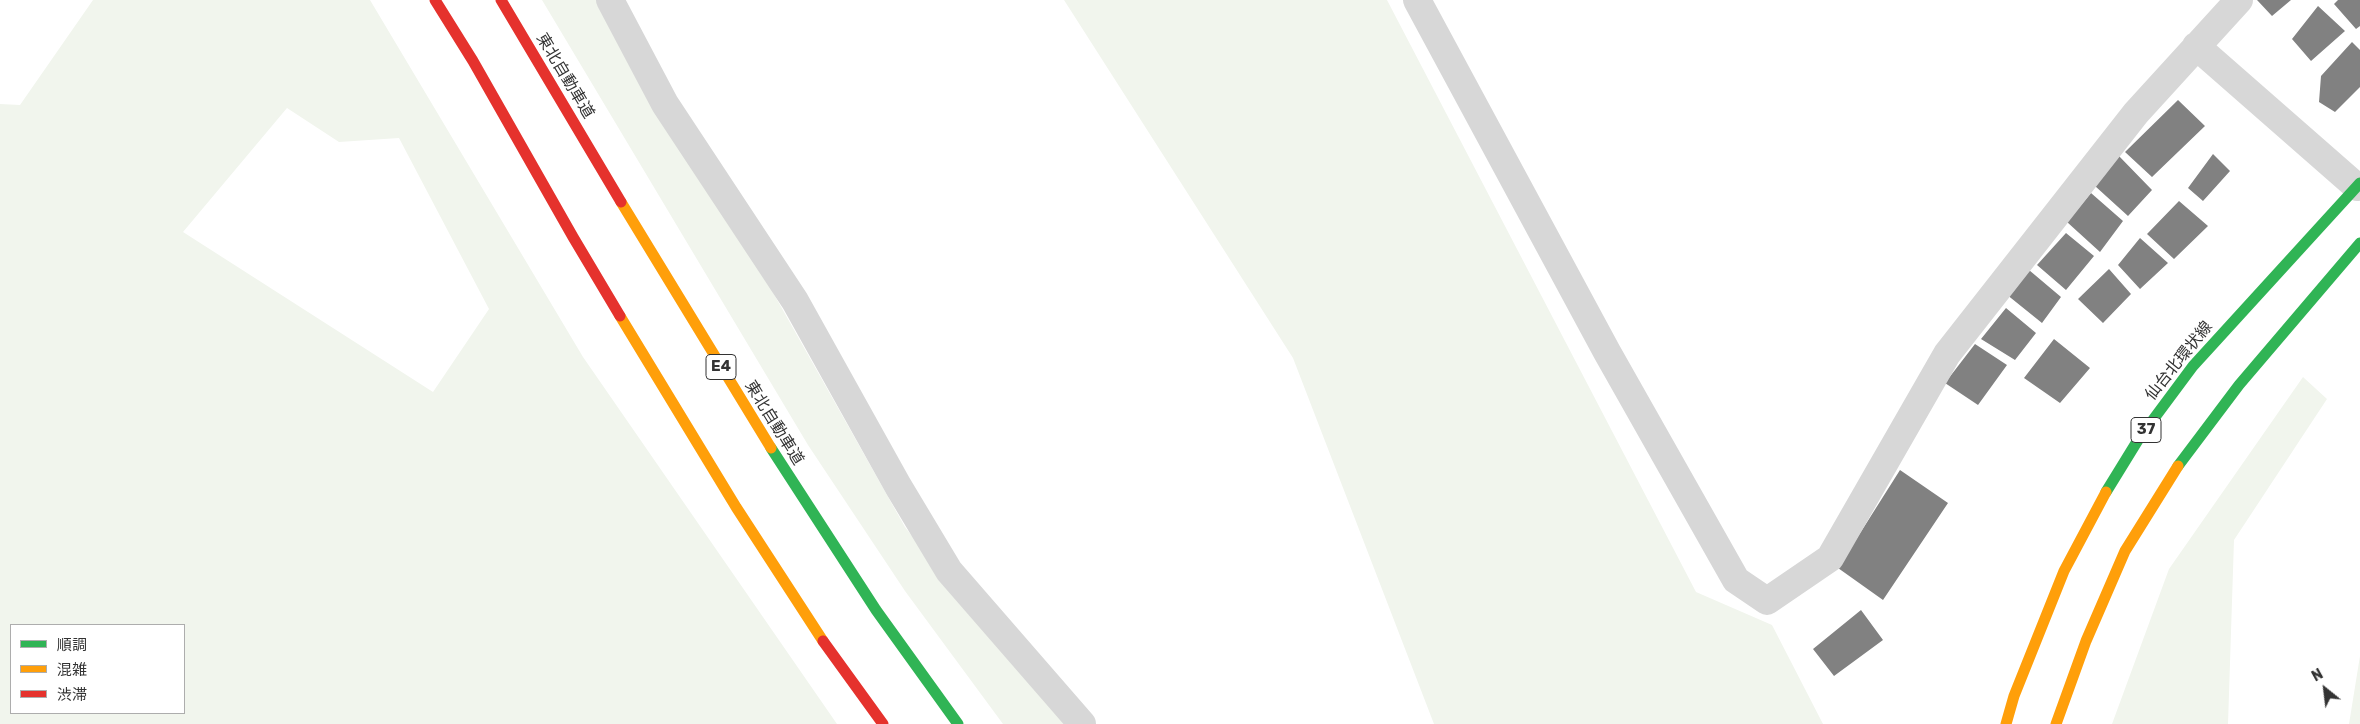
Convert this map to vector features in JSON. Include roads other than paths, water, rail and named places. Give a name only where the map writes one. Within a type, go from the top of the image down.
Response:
[{"type":"main road","points":[[434,0],[472,61],[573,237],[736,506],[826,645],[883,724]]},
{"type":"main road","name":"東北自動車道","points":[[501,0],[787,475],[876,610],[958,724]]},
{"type":"main road","name":"仙台北環状線","points":[[2006,724],[2014,696],[2064,571],[2098,505],[2138,440],[2193,366],[2358,185]]},
{"type":"main road","points":[[2056,724],[2086,641],[2125,552],[2176,468],[2239,385],[2360,243]]},
{"type":"street","points":[[610,0],[665,104],[795,301],[898,486],[950,571],[1082,724]]},
{"type":"street","points":[[1417,0],[1607,352],[1736,580],[1767,601],[1830,558],[1947,354],[2136,113],[2239,0]]},
{"type":"street","points":[[2196,46],[2358,185]]}]
